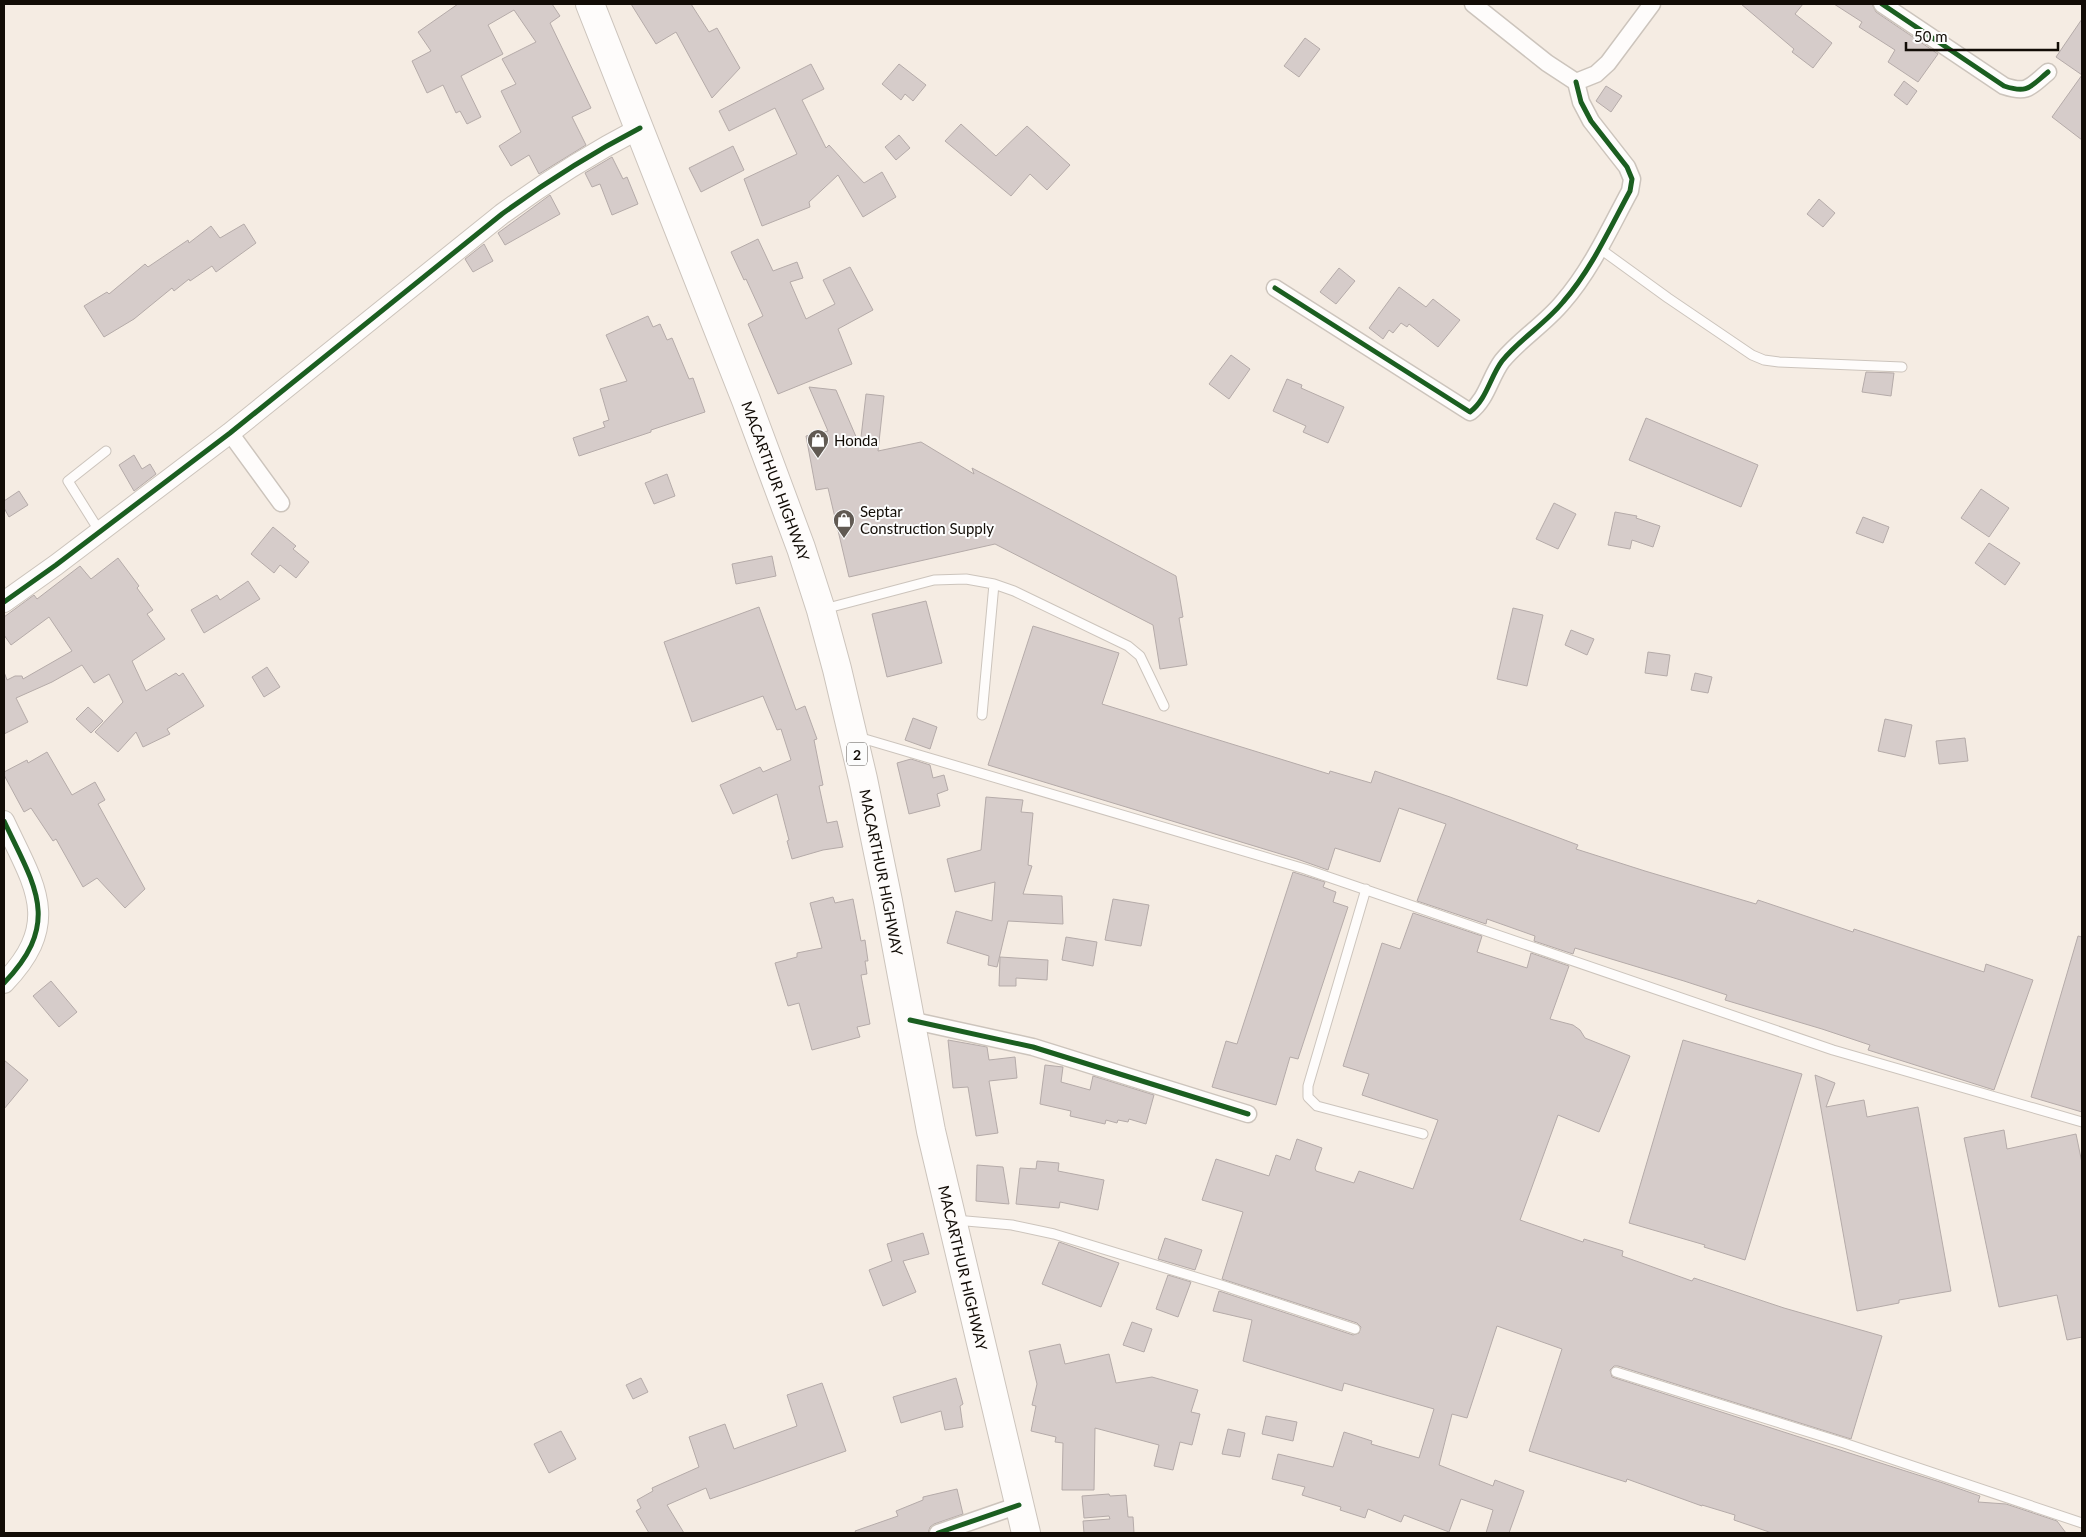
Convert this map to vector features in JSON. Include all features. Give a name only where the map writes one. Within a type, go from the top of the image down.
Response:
[{"type":"highway","name":"MACARTHUR HIGHWAY","points":[[590,4],[750,408],[801,548],[821,610],[853,735],[888,901],[931,1131],[1026,1533]]},
{"type":"street","points":[[1275,288],[1470,412],[1478,405],[1501,362],[1564,302],[1599,248],[1630,191],[1632,178],[1627,167],[1591,121],[1581,102],[1576,82],[1547,64],[1472,4]]},
{"type":"street","points":[[1576,82],[1596,74],[1608,64],[1652,4]]},
{"type":"street","points":[[1882,4],[2004,86],[2019,91],[2029,88],[2048,72]]},
{"type":"street","points":[[4,602],[230,433],[502,214],[529,194],[606,146],[640,128]]},
{"type":"street","points":[[230,433],[282,503]]},
{"type":"street","points":[[4,821],[33,882],[39,902],[39,919],[35,937],[13,974],[4,983]]},
{"type":"street","points":[[910,1020],[1026,1045],[1248,1114]]},
{"type":"street","points":[[938,1533],[1019,1505]]},
{"type":"lane","points":[[1599,248],[1668,298],[1752,355],[1764,360],[1902,367]]},
{"type":"lane","points":[[100,532],[68,480],[106,451]]},
{"type":"lane","points":[[821,610],[934,580],[966,579],[994,584],[1014,591],[1128,646],[1140,656],[1164,706]]},
{"type":"lane","points":[[982,715],[994,584]]},
{"type":"lane","points":[[853,735],[1366,889],[1833,1050],[2082,1122]]},
{"type":"lane","points":[[1366,889],[1308,1086],[1308,1097],[1317,1106],[1423,1134]]},
{"type":"lane","points":[[952,1220],[1012,1226],[1054,1234],[1218,1284],[1355,1329]]},
{"type":"lane","points":[[1616,1372],[1844,1443],[2082,1523]]},
{"type":"building","points":[[458,4],[552,4],[560,16],[550,23],[591,108],[572,117],[586,145],[539,174],[529,155],[511,166],[499,146],[521,132],[501,91],[516,84],[502,59],[536,42],[514,10],[488,25],[503,54],[461,76],[481,117],[467,124],[460,111],[456,113],[443,85],[427,93],[412,61],[431,51],[418,32]]},
{"type":"building","points":[[631,4],[691,4],[709,32],[717,28],[740,68],[712,98],[676,32],[656,44]]},
{"type":"building","points":[[1741,4],[1803,4],[1795,14],[1832,43],[1813,68],[1792,52],[1794,49]]},
{"type":"building","points":[[1834,4],[1872,4],[1876,12],[1938,54],[1918,82],[1888,62],[1895,50],[1859,27],[1862,22]]},
{"type":"building","points":[[2082,19],[2082,75],[2056,57]]},
{"type":"building","points":[[1305,38],[1320,49],[1299,77],[1284,66]]},
{"type":"building","points":[[811,64],[824,89],[802,100],[826,148],[829,145],[864,183],[882,172],[896,197],[863,217],[838,175],[809,202],[810,207],[762,226],[744,179],[797,154],[775,108],[729,131],[719,111]]},
{"type":"building","points":[[899,64],[926,85],[913,101],[905,94],[901,100],[882,84]]},
{"type":"building","points":[[2082,75],[2082,140],[2052,117]]},
{"type":"building","points":[[1904,81],[1917,91],[1907,105],[1894,95]]},
{"type":"building","points":[[1606,86],[1622,96],[1611,112],[1596,101]]},
{"type":"building","points":[[961,124],[996,156],[1027,126],[1070,165],[1047,190],[1030,174],[1011,196],[945,141]]},
{"type":"building","points":[[899,135],[910,148],[896,160],[885,147]]},
{"type":"building","points":[[733,146],[744,170],[701,192],[689,168]]},
{"type":"building","points":[[612,157],[623,179],[627,177],[638,204],[612,215],[600,184],[592,187],[585,173]]},
{"type":"building","points":[[550,195],[560,214],[505,245],[498,233]]},
{"type":"building","points":[[1819,199],[1835,213],[1823,227],[1807,214]]},
{"type":"building","points":[[244,224],[256,243],[216,272],[212,266],[190,281],[189,279],[174,291],[172,288],[134,319],[104,337],[84,306],[107,292],[109,294],[145,264],[148,267],[188,240],[189,243],[211,226],[220,238]]},
{"type":"building","points":[[758,239],[773,271],[797,262],[803,278],[790,282],[806,319],[835,304],[823,280],[850,267],[873,310],[838,329],[852,364],[778,394],[748,324],[763,316],[731,252]]},
{"type":"building","points":[[484,244],[493,261],[473,272],[465,259]]},
{"type":"building","points":[[1339,268],[1355,281],[1336,304],[1320,292]]},
{"type":"building","points":[[1399,287],[1426,307],[1433,299],[1460,320],[1438,347],[1409,324],[1407,327],[1401,323],[1393,333],[1389,330],[1383,339],[1369,328]]},
{"type":"building","points":[[648,316],[653,327],[660,324],[667,340],[672,338],[689,379],[693,378],[705,412],[579,456],[573,438],[605,427],[603,422],[609,420],[600,389],[627,381],[606,335]]},
{"type":"building","points":[[1231,355],[1250,369],[1229,399],[1209,384]]},
{"type":"building","points":[[1866,372],[1894,373],[1891,396],[1862,392]]},
{"type":"building","points":[[1287,379],[1302,385],[1301,388],[1344,407],[1328,443],[1303,432],[1306,426],[1273,411]]},
{"type":"building","points":[[809,387],[836,390],[860,446],[866,394],[884,396],[878,451],[921,442],[974,474],[972,468],[1176,576],[1183,617],[1179,618],[1187,665],[1160,669],[1153,625],[995,544],[849,577],[828,488],[816,490],[806,436],[828,431]]},
{"type":"building","points":[[1646,418],[1758,465],[1741,507],[1629,460]]},
{"type":"building","points":[[134,455],[142,469],[150,464],[156,474],[134,491],[119,465]]},
{"type":"building","points":[[667,474],[675,496],[654,504],[645,483]]},
{"type":"building","points":[[1981,489],[2009,508],[1989,537],[1961,518]]},
{"type":"building","points":[[19,491],[28,505],[9,517],[4,508],[4,501]]},
{"type":"building","points":[[1554,503],[1576,514],[1558,549],[1536,539]]},
{"type":"building","points":[[1615,512],[1637,516],[1636,518],[1660,526],[1653,547],[1632,540],[1630,549],[1608,545]]},
{"type":"building","points":[[1863,517],[1889,527],[1883,543],[1856,533]]},
{"type":"building","points":[[273,527],[296,546],[293,549],[309,562],[296,578],[280,565],[274,573],[251,554]]},
{"type":"building","points":[[1989,543],[2020,563],[2005,585],[1975,563]]},
{"type":"building","points":[[772,556],[776,576],[736,584],[732,564]]},
{"type":"building","points":[[118,558],[139,586],[137,588],[153,610],[147,614],[165,639],[132,661],[146,691],[176,673],[179,676],[183,673],[204,706],[167,729],[170,734],[143,747],[136,732],[118,752],[95,732],[123,702],[109,674],[94,683],[82,665],[52,682],[16,698],[28,722],[4,734],[4,672],[7,680],[15,676],[22,676],[23,679],[72,651],[49,617],[11,645],[4,635],[4,617],[34,595],[37,599],[80,566],[91,579]]},
{"type":"building","points":[[248,581],[260,599],[204,633],[191,610],[217,595],[220,600]]},
{"type":"building","points":[[926,601],[942,663],[887,677],[872,614]]},
{"type":"building","points":[[759,607],[796,710],[805,706],[817,739],[814,740],[823,785],[819,786],[827,823],[837,821],[843,847],[823,850],[792,859],[777,794],[733,814],[720,785],[760,767],[763,772],[791,760],[781,729],[777,730],[763,696],[692,722],[664,642]]},
{"type":"building","points":[[1513,608],[1543,615],[1527,686],[1497,679]]},
{"type":"building","points":[[1033,626],[1119,653],[1102,704],[1329,774],[1330,771],[1371,783],[1375,771],[1578,845],[1576,849],[1645,871],[1756,904],[1758,900],[1853,932],[1854,929],[1984,972],[1986,964],[2033,980],[1994,1090],[1868,1050],[1870,1045],[1725,1000],[1727,995],[1575,948],[1573,954],[1534,941],[1535,936],[1487,919],[1486,924],[1417,901],[1446,824],[1399,808],[1380,862],[1335,848],[1328,870],[988,765]]},
{"type":"building","points":[[1571,630],[1594,639],[1587,655],[1565,645]]},
{"type":"building","points":[[1648,652],[1670,655],[1667,676],[1645,673]]},
{"type":"building","points":[[267,667],[280,687],[264,697],[252,677]]},
{"type":"building","points":[[1695,673],[1712,677],[1708,693],[1691,690]]},
{"type":"building","points":[[88,707],[103,721],[91,733],[76,719]]},
{"type":"building","points":[[913,718],[937,727],[930,749],[905,740]]},
{"type":"building","points":[[1885,719],[1912,725],[1905,757],[1878,751]]},
{"type":"building","points":[[1965,738],[1968,761],[1939,764],[1936,741]]},
{"type":"building","points":[[47,752],[72,795],[95,782],[105,800],[98,804],[145,889],[125,908],[97,878],[83,887],[56,839],[53,841],[31,808],[24,812],[4,775],[4,772],[27,760],[28,763]]},
{"type":"building","points":[[911,759],[930,765],[933,778],[944,775],[948,790],[937,794],[940,806],[909,814],[897,763]]},
{"type":"building","points":[[986,797],[1023,800],[1021,812],[1033,813],[1028,865],[1032,866],[1023,894],[1062,896],[1063,924],[1008,921],[997,967],[988,965],[989,956],[947,943],[956,911],[992,921],[995,882],[955,892],[947,859],[981,850]]},
{"type":"building","points":[[1293,872],[1325,882],[1323,887],[1336,892],[1333,902],[1348,907],[1298,1059],[1290,1057],[1276,1105],[1212,1087],[1226,1041],[1237,1044]]},
{"type":"building","points":[[833,897],[835,903],[853,899],[861,941],[865,940],[868,961],[865,961],[867,974],[861,975],[870,1024],[857,1027],[860,1037],[812,1050],[799,1003],[788,1006],[775,963],[797,957],[797,953],[822,948],[810,903]]},
{"type":"building","points":[[1113,899],[1149,905],[1141,946],[1105,940]]},
{"type":"building","points":[[1413,913],[1482,936],[1477,952],[1527,968],[1531,953],[1569,966],[1550,1019],[1573,1025],[1580,1030],[1585,1038],[1630,1056],[1599,1132],[1558,1115],[1520,1220],[1583,1242],[1584,1239],[1623,1251],[1622,1256],[1692,1281],[1694,1278],[1784,1308],[1882,1336],[1851,1439],[1618,1366],[1614,1366],[1610,1370],[1612,1377],[1943,1483],[1980,1496],[1978,1502],[2006,1504],[2057,1521],[2066,1533],[1772,1533],[1734,1520],[1735,1515],[1702,1506],[1627,1479],[1626,1482],[1529,1451],[1562,1349],[1497,1326],[1467,1418],[1452,1414],[1439,1465],[1493,1486],[1495,1480],[1524,1491],[1509,1533],[1486,1533],[1493,1510],[1461,1499],[1449,1532],[1404,1515],[1401,1522],[1368,1509],[1365,1518],[1340,1510],[1341,1507],[1302,1495],[1305,1487],[1272,1479],[1278,1454],[1333,1467],[1344,1432],[1372,1441],[1371,1444],[1419,1458],[1434,1409],[1344,1383],[1342,1391],[1243,1361],[1252,1320],[1213,1311],[1219,1291],[1353,1335],[1359,1333],[1361,1327],[1357,1323],[1222,1279],[1243,1212],[1202,1200],[1216,1159],[1269,1176],[1276,1155],[1290,1160],[1297,1139],[1322,1148],[1315,1168],[1316,1171],[1354,1183],[1359,1171],[1413,1189],[1438,1120],[1362,1095],[1369,1074],[1343,1066],[1382,943],[1400,949]]},
{"type":"building","points":[[2078,936],[2082,937],[2082,1112],[2031,1097]]},
{"type":"building","points":[[1066,937],[1097,942],[1093,966],[1062,960]]},
{"type":"building","points":[[1000,957],[1048,960],[1047,980],[1016,978],[1016,986],[999,986]]},
{"type":"building","points":[[51,981],[77,1012],[59,1027],[33,996]]},
{"type":"building","points":[[948,1040],[987,1047],[989,1060],[1015,1057],[1017,1078],[989,1081],[998,1133],[976,1136],[968,1087],[953,1088]]},
{"type":"building","points":[[1683,1040],[1802,1074],[1745,1260],[1704,1247],[1705,1245],[1629,1223]]},
{"type":"building","points":[[4,1060],[28,1080],[4,1109]]},
{"type":"building","points":[[1045,1065],[1063,1067],[1061,1082],[1090,1090],[1093,1076],[1154,1095],[1146,1124],[1129,1119],[1128,1122],[1118,1120],[1117,1123],[1106,1120],[1105,1124],[1070,1116],[1071,1111],[1040,1104]]},
{"type":"building","points":[[1815,1075],[1835,1083],[1826,1107],[1864,1100],[1867,1117],[1918,1107],[1951,1291],[1899,1300],[1899,1303],[1857,1311]]},
{"type":"building","points":[[2004,1130],[2007,1149],[2076,1134],[2082,1163],[2082,1337],[2067,1340],[2057,1295],[1999,1307],[1964,1138]]},
{"type":"building","points":[[1037,1161],[1059,1163],[1058,1171],[1104,1180],[1098,1210],[1060,1202],[1059,1208],[1016,1204],[1020,1168],[1036,1169]]},
{"type":"building","points":[[977,1165],[1003,1167],[1009,1204],[976,1201]]},
{"type":"building","points":[[923,1233],[929,1254],[903,1261],[916,1292],[883,1306],[869,1270],[892,1261],[887,1244]]},
{"type":"building","points":[[1165,1238],[1202,1250],[1195,1270],[1158,1259]]},
{"type":"building","points":[[1059,1242],[1119,1263],[1101,1307],[1042,1284]]},
{"type":"building","points":[[1168,1275],[1191,1282],[1178,1317],[1156,1309]]},
{"type":"building","points":[[1132,1322],[1152,1329],[1144,1352],[1123,1345]]},
{"type":"building","points":[[1060,1344],[1065,1364],[1109,1354],[1116,1383],[1152,1377],[1198,1390],[1191,1412],[1200,1414],[1192,1445],[1180,1442],[1173,1470],[1154,1466],[1159,1445],[1095,1428],[1094,1490],[1062,1490],[1063,1443],[1055,1442],[1056,1437],[1031,1431],[1036,1406],[1032,1405],[1037,1384],[1029,1351]]},
{"type":"building","points":[[641,1378],[648,1392],[633,1399],[626,1385]]},
{"type":"building","points":[[956,1378],[963,1404],[960,1406],[963,1427],[945,1430],[941,1411],[901,1423],[893,1397]]},
{"type":"building","points":[[822,1383],[846,1451],[710,1499],[706,1488],[667,1505],[684,1533],[649,1533],[636,1511],[641,1508],[637,1500],[653,1491],[652,1488],[699,1467],[689,1437],[725,1424],[734,1449],[797,1426],[787,1395]]},
{"type":"building","points":[[1266,1416],[1297,1422],[1293,1441],[1262,1434]]},
{"type":"building","points":[[1228,1429],[1245,1433],[1240,1457],[1222,1454]]},
{"type":"building","points":[[561,1431],[576,1459],[549,1473],[534,1444]]},
{"type":"building","points":[[957,1489],[963,1514],[934,1524],[930,1527],[928,1533],[856,1533],[855,1531],[898,1516],[896,1511],[923,1500],[923,1497]]},
{"type":"building","points":[[1109,1494],[1110,1496],[1126,1495],[1128,1517],[1133,1517],[1134,1533],[1084,1533],[1083,1521],[1110,1519],[1109,1516],[1084,1518],[1082,1496]]},
{"type":"cycle path","points":[[1882,4],[2004,86],[2018,89],[2028,88],[2048,72]]},
{"type":"cycle path","points":[[1275,288],[1470,412],[1480,401],[1502,361],[1541,325],[1573,290],[1600,248],[1630,191],[1632,179],[1627,167],[1591,121],[1581,102],[1576,82]]},
{"type":"cycle path","points":[[4,602],[56,565],[230,433],[502,214],[570,168],[640,128]]},
{"type":"cycle path","points":[[4,821],[33,884],[38,922],[33,941],[22,961],[4,983]]},
{"type":"cycle path","points":[[910,1020],[1033,1047],[1248,1114]]},
{"type":"cycle path","points":[[938,1533],[1019,1505]]},
{"type":"place","name":"Honda","points":[[818,459]]},
{"type":"place","name":"Septar Construction Supply","points":[[844,539]]}]
